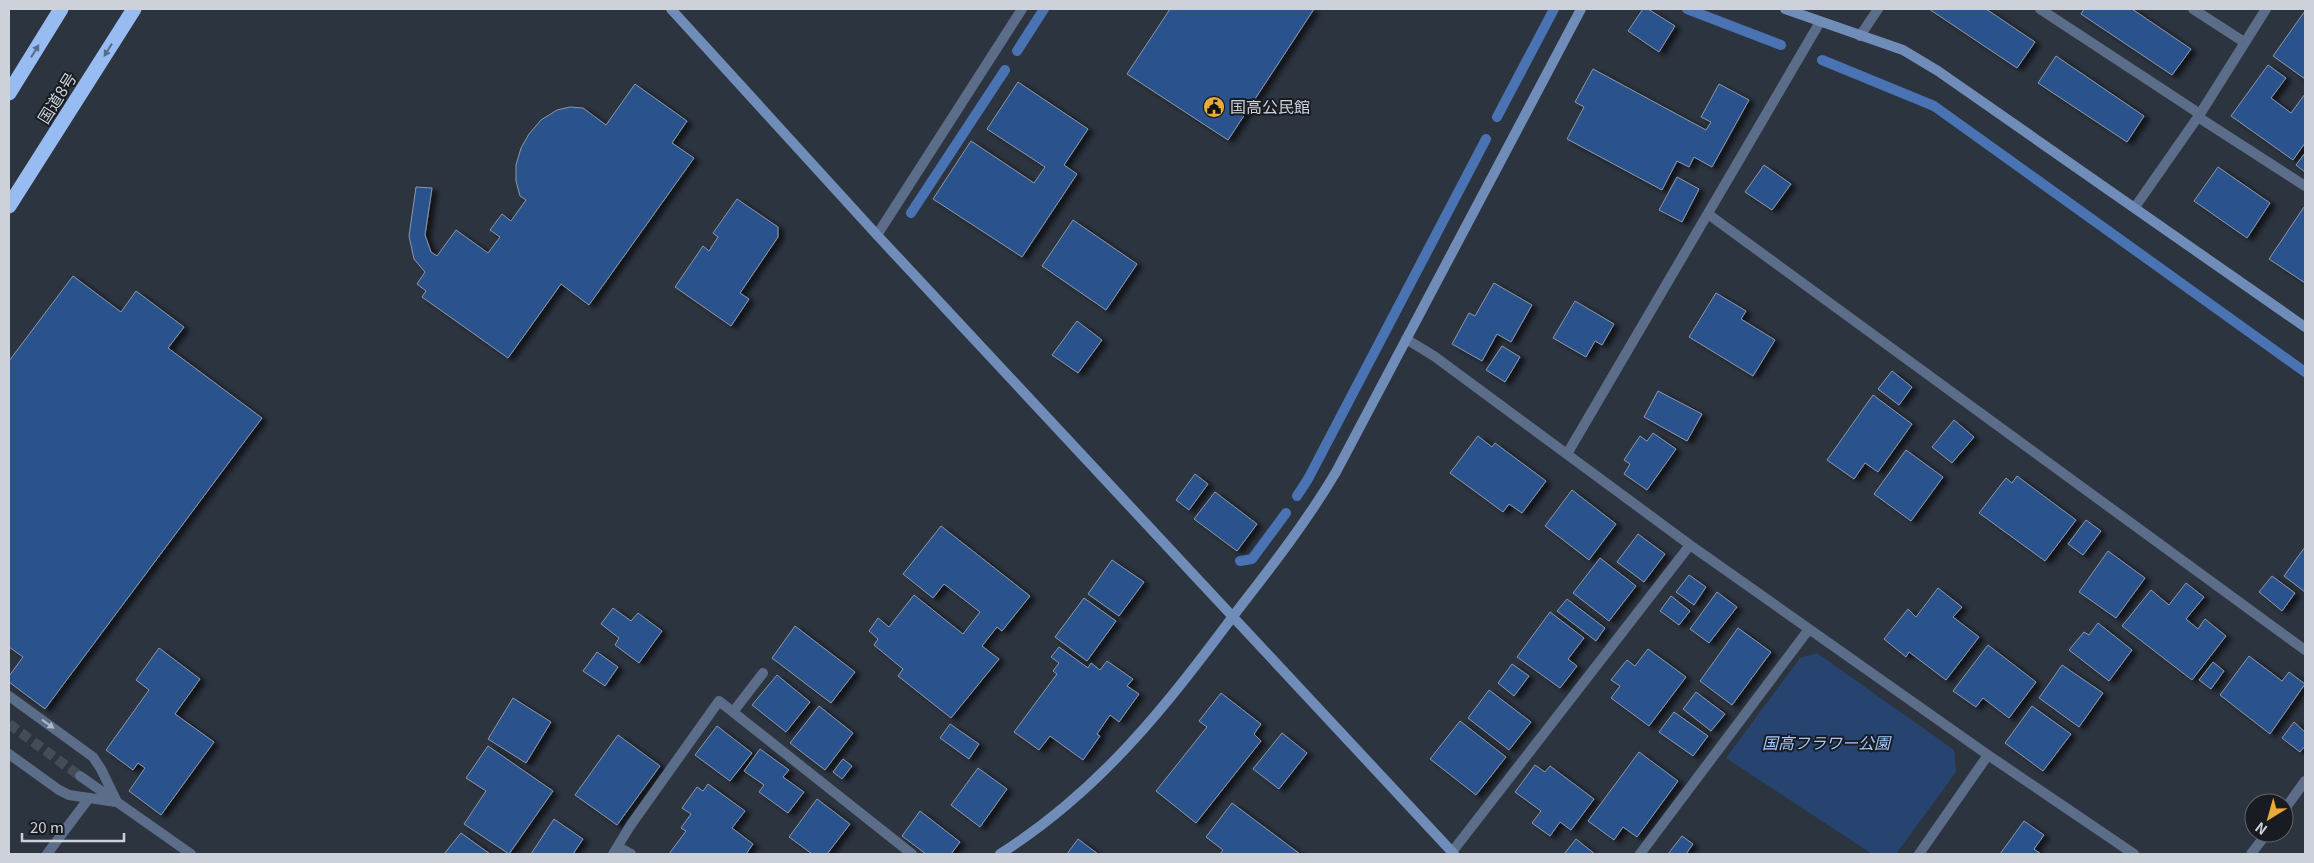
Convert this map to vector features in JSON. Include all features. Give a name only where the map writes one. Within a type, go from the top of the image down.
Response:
[{"type":"highway","points":[[9,93],[61,9]]},
{"type":"highway","name":"国道8号","points":[[9,206],[134,9]]},
{"type":"street","points":[[671,9],[877,235],[1453,853],[1690,545]]},
{"type":"street","points":[[877,235],[1022,9]]},
{"type":"street","points":[[1000,854],[1057,814],[1119,758],[1173,695],[1234,616],[1326,489],[1581,9]]},
{"type":"street","points":[[1785,9],[1903,50],[1938,71],[2305,327]]},
{"type":"street","points":[[1860,36],[1878,9]]},
{"type":"street","points":[[2040,9],[2305,186]]},
{"type":"street","points":[[2193,9],[2244,42]]},
{"type":"street","points":[[2135,208],[2199,115],[2266,9]]},
{"type":"street","points":[[1567,454],[1820,22]]},
{"type":"street","points":[[1708,214],[2305,650]]},
{"type":"street","points":[[1406,339],[1434,356],[1690,545],[1988,755],[2134,854]]},
{"type":"street","points":[[1640,854],[1809,629]]},
{"type":"street","points":[[733,712],[763,673]]},
{"type":"street","points":[[9,696],[93,757],[117,802]]},
{"type":"street","points":[[631,854],[615,850],[719,701],[912,854]]},
{"type":"street","points":[[9,754],[59,790],[69,795],[117,802]]},
{"type":"street","points":[[1919,854],[1988,755]]},
{"type":"street","points":[[80,776],[191,854]]},
{"type":"street","points":[[2294,796],[2305,781]]},
{"type":"street","points":[[46,854],[89,798]]},
{"type":"street","points":[[2251,854],[2259,843]]},
{"type":"green space","name":"国高フラワー公園","points":[[1817,653],[1954,750],[1956,772],[1896,854],[1872,854],[1726,758],[1800,658]]},
{"type":"building","name":"国高公民館","points":[[1170,9],[1314,9],[1228,140],[1127,74]]},
{"type":"building","points":[[1643,9],[1648,9],[1675,26],[1659,52],[1628,31]]},
{"type":"building","points":[[1929,9],[1986,9],[2035,42],[2017,68]]},
{"type":"building","points":[[2084,9],[2132,9],[2191,49],[2172,75],[2081,14]]},
{"type":"building","points":[[2305,11],[2305,79],[2273,56]]},
{"type":"building","points":[[2056,56],[2144,116],[2127,142],[2038,83]]},
{"type":"building","points":[[2268,65],[2286,78],[2271,98],[2291,113],[2305,94],[2305,143],[2293,160],[2231,116]]},
{"type":"building","points":[[1593,69],[1706,130],[1711,122],[1701,117],[1719,84],[1749,100],[1712,167],[1694,157],[1689,167],[1677,161],[1662,190],[1567,139],[1584,107],[1575,102]]},
{"type":"building","points":[[1018,82],[1088,129],[1064,165],[1077,174],[1022,257],[933,199],[971,141],[1034,183],[1045,167],[987,129]]},
{"type":"building","points":[[635,84],[687,121],[672,143],[694,158],[589,305],[561,284],[508,358],[422,297],[426,291],[417,284],[425,272],[414,259],[409,236],[416,187],[432,188],[425,235],[431,252],[437,256],[456,230],[488,253],[500,237],[490,230],[502,214],[511,221],[526,200],[520,196],[516,181],[516,165],[521,148],[529,134],[541,120],[557,110],[570,107],[583,108],[606,125]]},
{"type":"building","points":[[2305,153],[2305,172],[2296,165]]},
{"type":"building","points":[[1764,165],[1791,184],[1772,210],[1745,192]]},
{"type":"building","points":[[2218,167],[2270,203],[2247,238],[2194,201]]},
{"type":"building","points":[[1677,177],[1699,189],[1682,222],[1659,210]]},
{"type":"building","points":[[737,199],[778,227],[778,237],[740,293],[749,299],[731,326],[675,287],[703,246],[709,251],[718,237],[713,233]]},
{"type":"building","points":[[2305,207],[2305,283],[2269,259]]},
{"type":"building","points":[[1073,220],[1137,264],[1106,310],[1042,266]]},
{"type":"building","points":[[73,276],[121,312],[136,291],[184,327],[168,348],[262,418],[45,709],[9,682],[9,676],[23,657],[9,647],[9,361]]},
{"type":"building","points":[[1494,283],[1532,305],[1511,342],[1497,334],[1482,361],[1452,344],[1469,313],[1475,316]]},
{"type":"building","points":[[1716,293],[1746,311],[1741,319],[1775,340],[1753,376],[1689,337]]},
{"type":"building","points":[[1575,301],[1614,324],[1602,345],[1595,341],[1586,357],[1553,338]]},
{"type":"building","points":[[1077,321],[1102,340],[1078,373],[1052,355]]},
{"type":"building","points":[[1502,346],[1520,357],[1505,382],[1486,370]]},
{"type":"building","points":[[1892,371],[1912,387],[1899,405],[1878,389]]},
{"type":"building","points":[[1658,391],[1702,414],[1687,441],[1644,417]]},
{"type":"building","points":[[1873,395],[1912,424],[1878,472],[1865,463],[1854,479],[1827,460]]},
{"type":"building","points":[[1954,420],[1974,437],[1952,463],[1932,447]]},
{"type":"building","points":[[1653,433],[1676,449],[1647,490],[1624,474],[1630,464],[1624,460],[1640,436],[1647,441]]},
{"type":"building","points":[[1478,436],[1492,447],[1495,443],[1546,481],[1522,513],[1509,504],[1503,512],[1450,473]]},
{"type":"building","points":[[1906,450],[1943,477],[1911,521],[1874,494]]},
{"type":"building","points":[[1195,474],[1208,484],[1189,510],[1176,500]]},
{"type":"building","points":[[2017,476],[2076,520],[2045,561],[1979,513],[2006,478],[2012,483]]},
{"type":"building","points":[[1572,490],[1616,524],[1589,560],[1545,526]]},
{"type":"building","points":[[1215,492],[1257,524],[1237,551],[1194,519]]},
{"type":"building","points":[[2086,520],[2101,531],[2083,555],[2068,544]]},
{"type":"building","points":[[941,526],[1030,596],[1002,631],[997,627],[982,646],[999,659],[951,718],[898,676],[903,669],[874,645],[878,639],[869,631],[878,618],[889,627],[914,595],[963,634],[980,612],[944,584],[933,598],[903,574]]},
{"type":"building","points":[[1638,534],[1665,554],[1644,582],[1617,562]]},
{"type":"building","points":[[2305,547],[2305,592],[2284,576]]},
{"type":"building","points":[[2108,551],[2145,578],[2116,618],[2079,592]]},
{"type":"building","points":[[1600,558],[1636,586],[1609,621],[1573,593]]},
{"type":"building","points":[[1112,560],[1144,582],[1119,616],[1088,594]]},
{"type":"building","points":[[1689,575],[1706,587],[1694,605],[1676,592]]},
{"type":"building","points":[[2272,576],[2295,593],[2282,611],[2259,592]]},
{"type":"building","points":[[2186,583],[2204,597],[2186,619],[2198,629],[2205,619],[2226,636],[2192,680],[2122,626],[2151,590],[2169,605]]},
{"type":"building","points":[[1938,588],[1962,607],[1953,617],[1979,637],[1946,680],[1909,652],[1906,657],[1884,639],[1908,609],[1916,617]]},
{"type":"building","points":[[1717,592],[1737,607],[1709,643],[1690,629]]},
{"type":"building","points":[[1671,596],[1690,611],[1679,625],[1660,611]]},
{"type":"building","points":[[1084,598],[1116,621],[1087,661],[1055,637]]},
{"type":"building","points":[[1567,599],[1605,628],[1596,641],[1557,611]]},
{"type":"building","points":[[613,608],[631,621],[638,613],[662,631],[639,663],[615,645],[619,638],[601,624]]},
{"type":"building","points":[[1550,612],[1584,638],[1568,659],[1577,666],[1560,688],[1517,657]]},
{"type":"building","points":[[2098,623],[2132,650],[2109,681],[2069,650],[2084,632],[2089,635]]},
{"type":"building","points":[[795,626],[855,672],[831,703],[772,658]]},
{"type":"building","points":[[1738,628],[1771,652],[1732,705],[1700,681]]},
{"type":"building","points":[[1988,645],[2036,682],[2009,718],[1983,698],[1976,707],[1953,691]]},
{"type":"building","points":[[1059,647],[1088,668],[1091,663],[1100,670],[1107,661],[1133,679],[1127,686],[1139,694],[1119,722],[1110,715],[1097,734],[1100,736],[1083,760],[1050,736],[1039,750],[1014,732],[1057,674],[1053,671],[1059,663],[1051,657]]},
{"type":"building","points":[[159,648],[200,679],[175,714],[214,742],[161,815],[129,791],[145,768],[138,763],[133,770],[106,750],[149,690],[136,680]]},
{"type":"building","points":[[1648,649],[1686,677],[1649,726],[1611,698],[1620,686],[1611,680],[1627,660],[1635,666]]},
{"type":"building","points":[[597,652],[618,667],[605,686],[583,671]]},
{"type":"building","points":[[2249,656],[2282,681],[2289,672],[2305,684],[2270,734],[2220,695]]},
{"type":"building","points":[[2213,662],[2224,671],[2211,689],[2199,680]]},
{"type":"building","points":[[1512,664],[1529,676],[1514,696],[1498,683]]},
{"type":"building","points":[[2062,665],[2103,693],[2079,727],[2039,698]]},
{"type":"building","points":[[777,675],[810,702],[786,732],[752,705]]},
{"type":"building","points":[[1489,690],[1531,722],[1509,750],[1468,718]]},
{"type":"building","points":[[1696,692],[1725,714],[1711,731],[1683,709]]},
{"type":"building","points":[[1221,693],[1261,724],[1254,734],[1261,741],[1196,823],[1156,791],[1207,727],[1199,721]]},
{"type":"building","points":[[513,698],[551,722],[526,763],[488,739]]},
{"type":"building","points":[[819,706],[853,733],[825,770],[790,743]]},
{"type":"building","points":[[2032,706],[2071,734],[2043,771],[2005,743]]},
{"type":"building","points":[[1674,712],[1708,736],[1693,756],[1659,732]]},
{"type":"building","points":[[1460,721],[1506,757],[1476,795],[1430,759]]},
{"type":"building","points":[[2294,722],[2305,732],[2305,746],[2300,752],[2282,738]]},
{"type":"building","points":[[950,724],[979,744],[969,759],[940,738]]},
{"type":"building","points":[[717,726],[752,753],[730,781],[695,755]]},
{"type":"building","points":[[1282,733],[1307,753],[1279,789],[1253,769]]},
{"type":"building","points":[[618,735],[660,766],[617,825],[575,795]]},
{"type":"building","points":[[488,746],[553,791],[509,854],[464,824],[486,791],[466,778]]},
{"type":"building","points":[[760,749],[789,770],[783,777],[804,792],[788,813],[759,792],[764,785],[744,771]]},
{"type":"building","points":[[1639,752],[1678,781],[1637,837],[1623,827],[1614,840],[1588,821]]},
{"type":"building","points":[[843,759],[852,766],[842,779],[833,772]]},
{"type":"building","points":[[1535,765],[1545,772],[1550,766],[1594,799],[1571,830],[1560,822],[1550,836],[1532,823],[1541,811],[1515,792]]},
{"type":"building","points":[[978,768],[1007,789],[980,827],[951,805]]},
{"type":"building","points":[[708,784],[745,811],[732,828],[753,844],[746,854],[669,854],[686,831],[681,828],[691,814],[682,808],[697,787],[703,791]]},
{"type":"building","points":[[817,799],[850,824],[827,854],[812,854],[789,837]]},
{"type":"building","points":[[1232,803],[1300,854],[1220,854],[1223,850],[1206,837]]},
{"type":"building","points":[[920,811],[960,842],[951,854],[926,854],[902,836]]},
{"type":"building","points":[[554,819],[583,839],[573,854],[531,854]]},
{"type":"building","points":[[2024,821],[2044,835],[2034,849],[2041,854],[2000,854]]},
{"type":"building","points":[[461,833],[490,854],[444,854]]},
{"type":"building","points":[[1682,836],[1693,844],[1686,854],[1668,854]]},
{"type":"building","points":[[1078,839],[1098,854],[1067,854]]},
{"type":"building","points":[[1576,839],[1595,854],[1564,854]]},
{"type":"waterway","points":[[1017,51],[1044,9]]},
{"type":"waterway","points":[[1497,117],[1554,9]]},
{"type":"waterway","points":[[1687,9],[1781,45]]},
{"type":"waterway","points":[[1822,60],[1934,106],[2305,372]]},
{"type":"waterway","points":[[911,213],[1005,70]]},
{"type":"waterway","points":[[1297,496],[1308,479],[1486,139]]},
{"type":"waterway","points":[[1240,561],[1252,559],[1286,513]]},
{"type":"tunnel","points":[[9,724],[80,776]]},
{"type":"place","name":"国高公民館","points":[[1214,107]]}]
